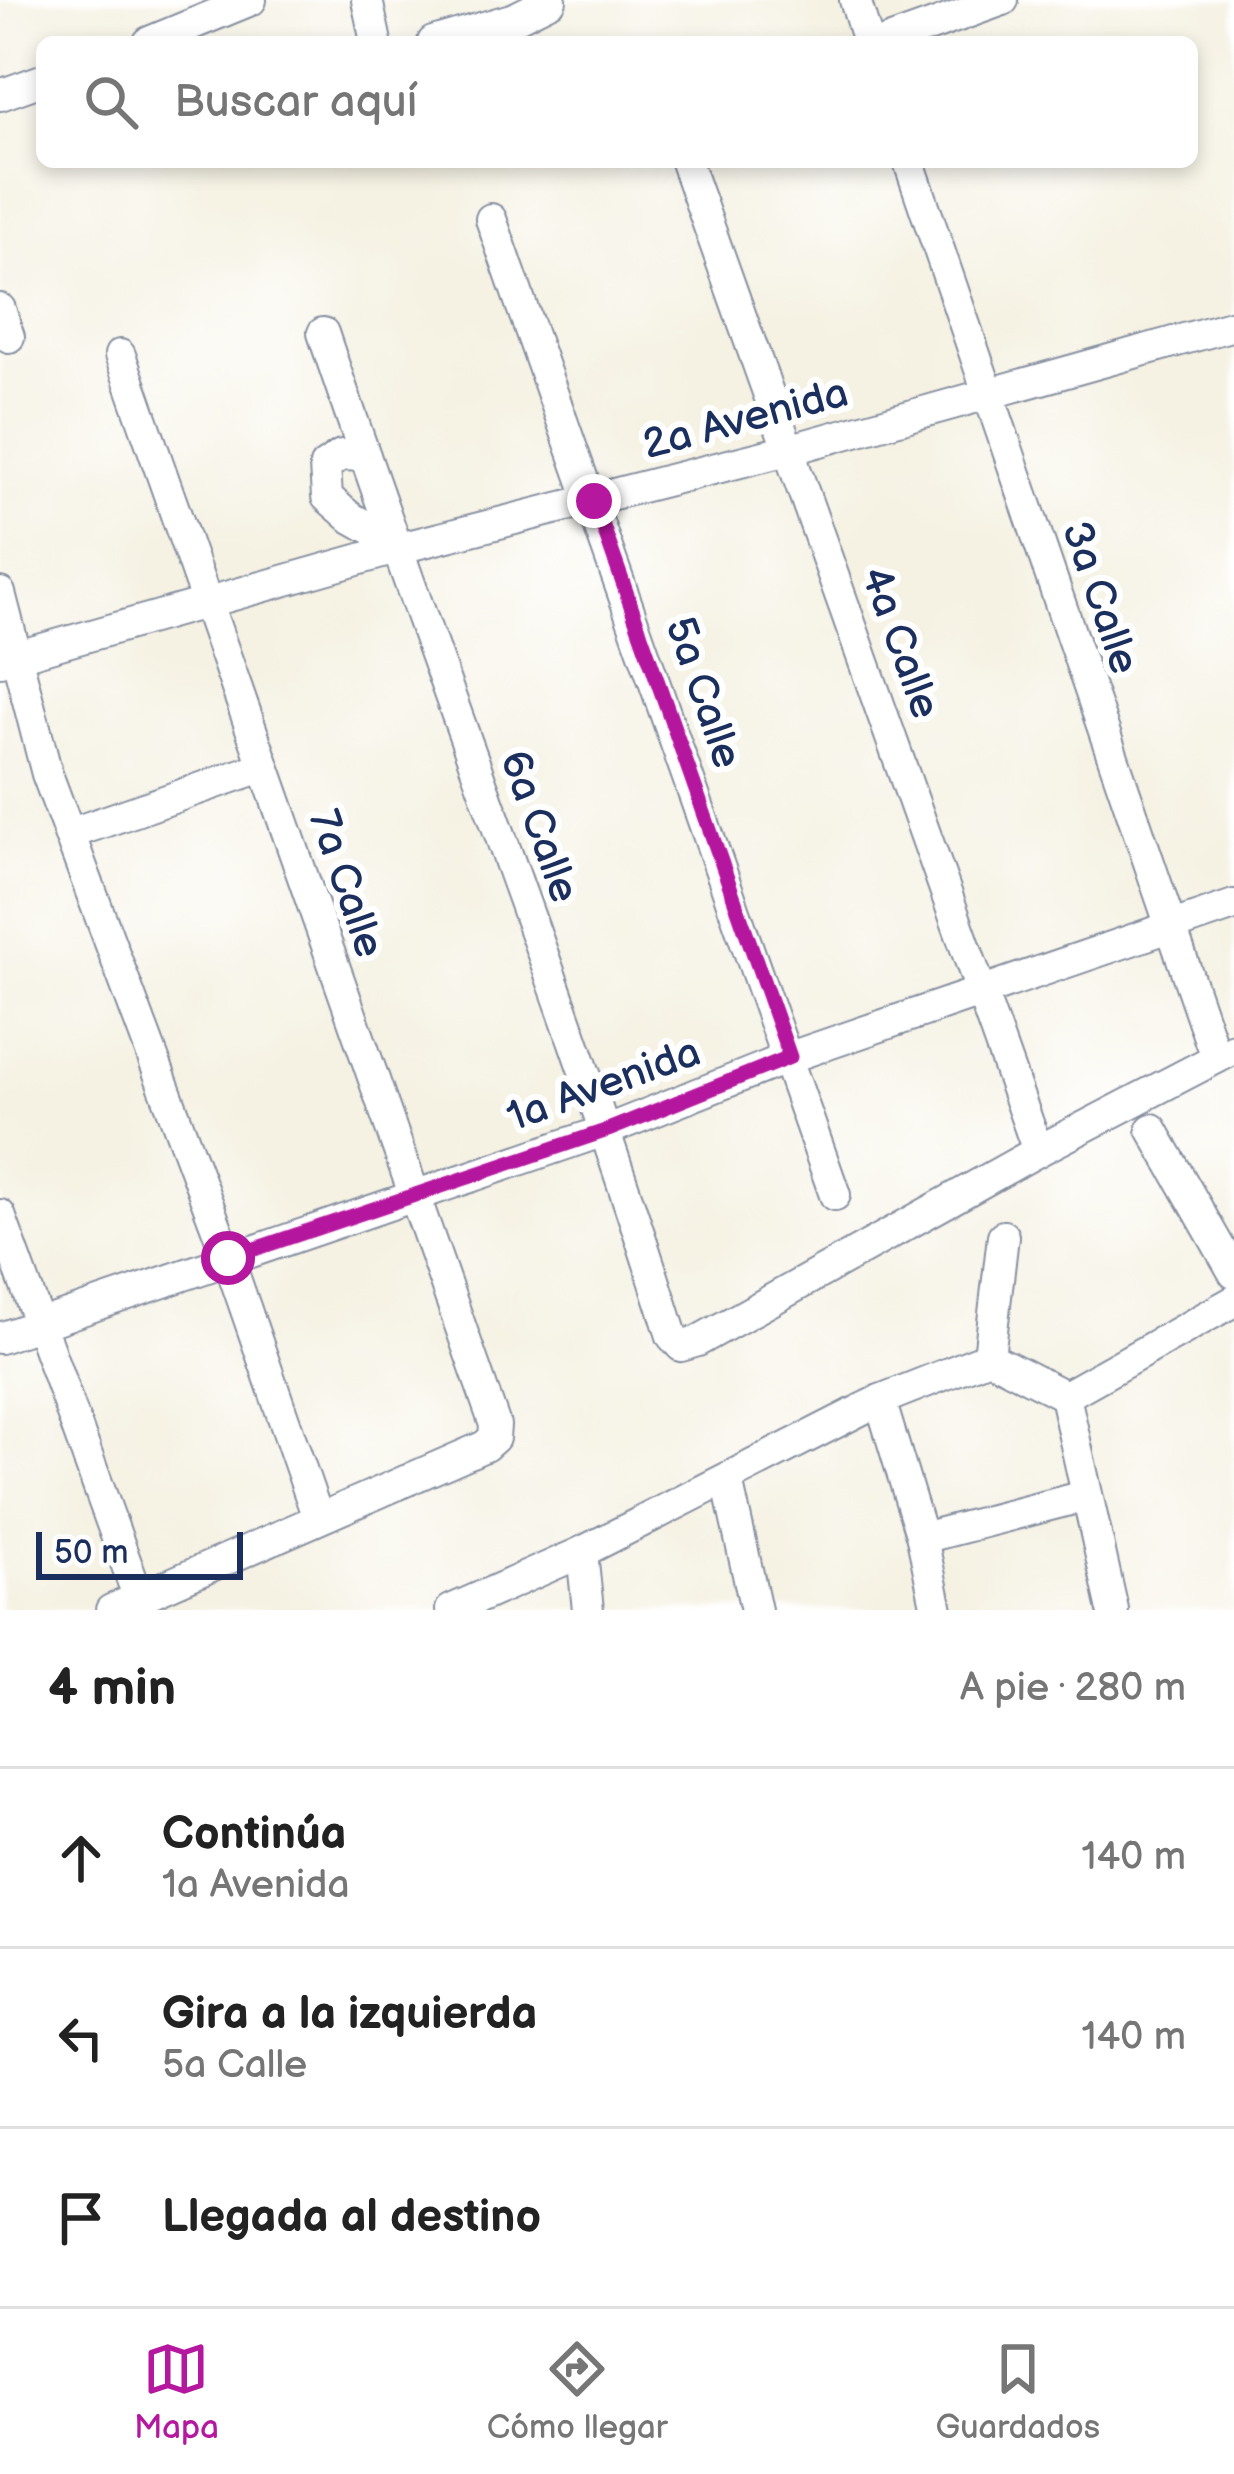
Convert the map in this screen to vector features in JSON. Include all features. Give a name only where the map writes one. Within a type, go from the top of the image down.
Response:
[{"type":"street","points":[[164,36],[251,0]]},
{"type":"street","points":[[367,0],[375,36]]},
{"type":"street","points":[[454,36],[515,18],[551,0]]},
{"type":"street","points":[[855,0],[866,36]]},
{"type":"street","points":[[903,36],[1003,0]]},
{"type":"street","points":[[0,95],[36,82]]},
{"type":"street","name":"4a Calle","points":[[688,168],[1038,1151]]},
{"type":"street","name":"3a Calle","points":[[911,168],[1170,927],[1225,1054]]},
{"type":"street","name":"5a Calle","points":[[491,219],[835,1195]]},
{"type":"street","name":"2a Avenida","points":[[7,659],[394,545],[594,501],[1234,326]]},
{"type":"street","name":"6a Calle","points":[[323,333],[394,545],[608,1130],[672,1336],[682,1346],[698,1341],[1038,1151]]},
{"type":"street","name":"7a Calle","points":[[120,355],[495,1425],[494,1438],[485,1445],[318,1518]]},
{"type":"street","points":[[364,456],[341,454],[325,466],[327,497],[394,545]]},
{"type":"street","points":[[0,593],[7,659],[228,1258],[318,1518],[124,1603],[0,1215]]},
{"type":"street","points":[[70,834],[262,767]]},
{"type":"street","name":"1a Avenida","points":[[0,1338],[608,1130],[790,1057],[1234,904]]},
{"type":"street","points":[[1038,1151],[1225,1054]]},
{"type":"street","points":[[1152,1129],[1234,1274]]},
{"type":"street","points":[[989,1357],[1003,1236]]},
{"type":"street","points":[[1065,1396],[1234,1301]]},
{"type":"street","points":[[451,1610],[582,1552],[880,1400],[989,1357],[1065,1396]]},
{"type":"street","points":[[1065,1396],[1113,1610]]},
{"type":"street","points":[[880,1400],[922,1538],[937,1610]]},
{"type":"street","points":[[727,1480],[756,1610]]},
{"type":"street","points":[[922,1538],[1085,1496]]},
{"type":"street","points":[[582,1552],[588,1610]]},
{"type":"route","points":[[228,1258],[608,1130],[790,1057],[594,501]]}]
